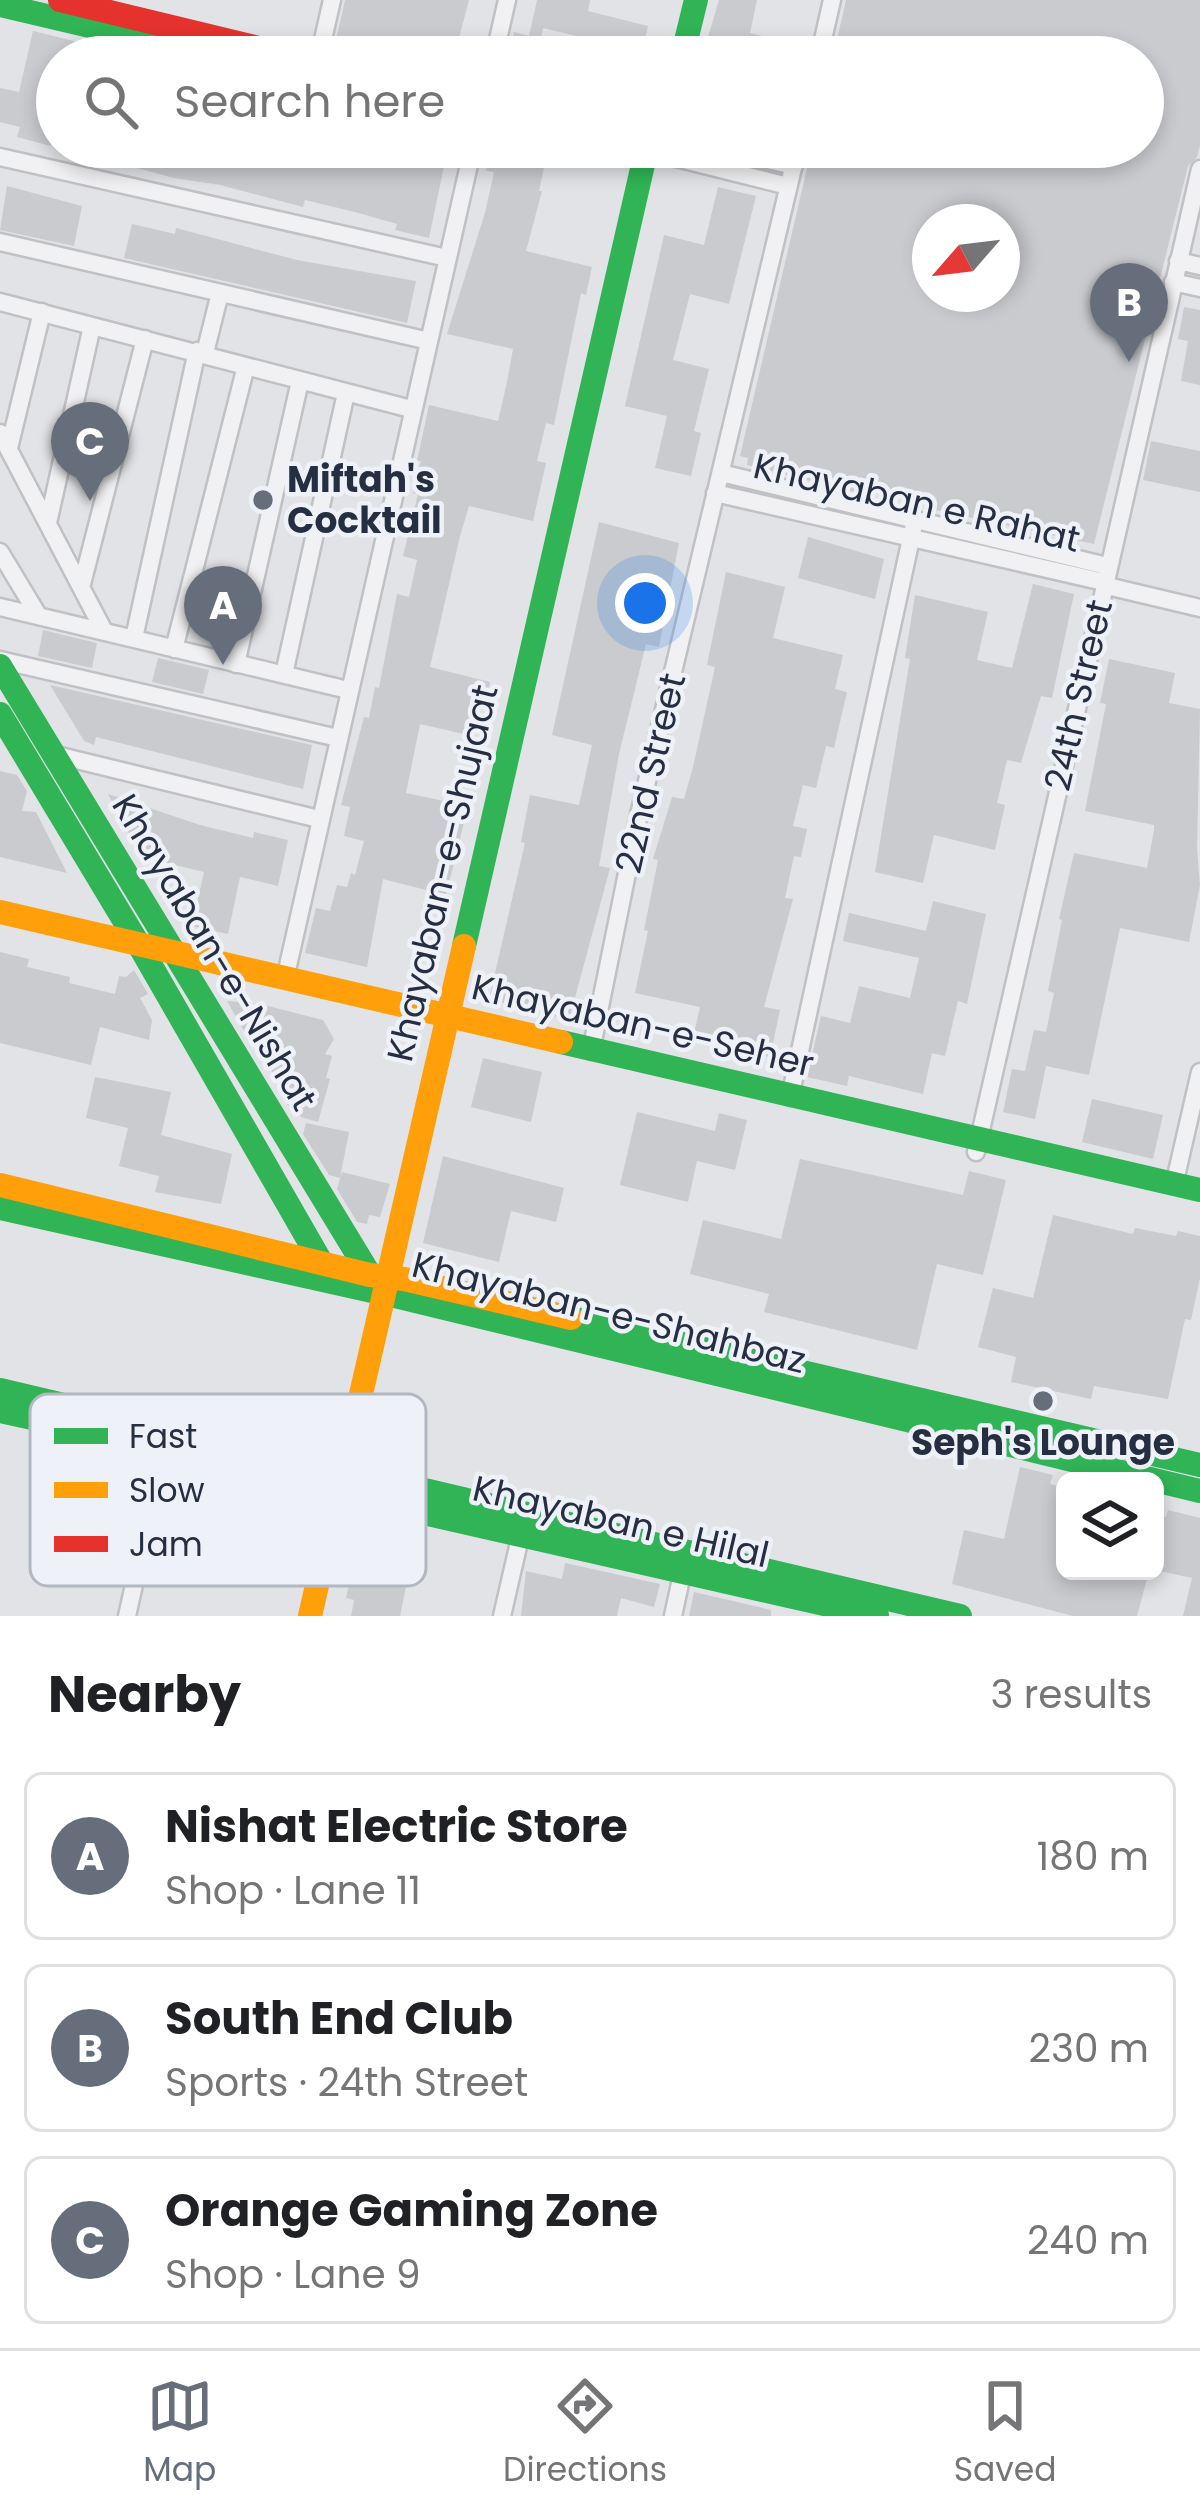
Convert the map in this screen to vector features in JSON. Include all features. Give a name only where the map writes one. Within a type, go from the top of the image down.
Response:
[{"type":"street","points":[[60,0],[155,11],[232,36]]},
{"type":"street","points":[[324,36],[332,0]]},
{"type":"street","points":[[499,36],[507,0]]},
{"type":"street","points":[[673,36],[681,0]]},
{"type":"street","points":[[687,36],[695,0]]},
{"type":"street","points":[[824,36],[832,0]]},
{"type":"street","points":[[0,5],[132,36]]},
{"type":"street","points":[[0,157],[36,165]]},
{"type":"street","points":[[49,168],[447,258]]},
{"type":"street","points":[[285,979],[468,168]]},
{"type":"street","name":"Khayaban-e-Shujaat","points":[[390,1284],[644,168]]},
{"type":"street","points":[[720,168],[788,186]]},
{"type":"street","name":"22nd Street","points":[[591,1051],[638,819],[793,168]]},
{"type":"street","name":"24th Street","points":[[978,1146],[1200,169]]},
{"type":"street","points":[[0,242],[428,341]]},
{"type":"street","points":[[1178,261],[1200,266]]},
{"type":"street","points":[[1173,282],[1200,288]]},
{"type":"street","points":[[134,638],[201,352],[220,293]]},
{"type":"street","points":[[0,302],[411,409]]},
{"type":"street","points":[[42,312],[4,441],[104,631]]},
{"type":"street","points":[[48,523],[92,326]]},
{"type":"street","points":[[82,584],[145,339]]},
{"type":"street","points":[[174,649],[246,366]]},
{"type":"street","points":[[236,664],[300,381]]},
{"type":"street","points":[[284,674],[346,393]]},
{"type":"street","name":"Khayaban e Rahat","points":[[721,473],[1200,608]]},
{"type":"street","name":"Khayaban e Rahat","points":[[715,493],[913,529]]},
{"type":"street","points":[[790,1096],[913,529]]},
{"type":"street","points":[[0,552],[38,615]]},
{"type":"street","points":[[0,607],[348,690]]},
{"type":"street","points":[[0,663],[338,738]]},
{"type":"street","name":"Khayaban-e-Nishat","points":[[0,663],[180,961],[390,1284]]},
{"type":"street","name":"Khayaban-e-Nishat","points":[[0,714],[9,742],[142,953],[320,1260]]},
{"type":"street","points":[[9,742],[319,819]]},
{"type":"street","name":"Khayaban-e-Seher","points":[[0,912],[142,953]]},
{"type":"street","name":"Khayaban-e-Seher","points":[[0,927],[180,961],[978,1146],[1200,1190]]},
{"type":"street","name":"Khayaban-e-Seher","points":[[180,961],[285,979],[451,1024],[790,1096],[1200,1204]]},
{"type":"street","points":[[1174,1185],[1200,1072]]},
{"type":"street","name":"Khayaban-e-Shahbaz","points":[[0,1185],[320,1260],[390,1284],[1200,1491]]},
{"type":"street","name":"Khayaban-e-Shahbaz","points":[[0,1208],[390,1284],[1200,1465]]},
{"type":"street","points":[[367,1394],[390,1284]]},
{"type":"street","points":[[0,1390],[30,1399]]},
{"type":"street","points":[[0,1411],[30,1416]]},
{"type":"street","name":"Khayaban e Hilal","points":[[426,1502],[684,1563],[877,1616]]},
{"type":"street","points":[[502,1616],[524,1523]]},
{"type":"street","points":[[673,1616],[684,1563]]},
{"type":"street","points":[[127,1616],[134,1586]]},
{"type":"street","points":[[310,1616],[319,1586]]},
{"type":"street","points":[[325,1616],[330,1586]]},
{"type":"street","name":"Khayaban e Hilal","points":[[841,1604],[960,1616]]},
{"type":"building","points":[[345,0],[469,0],[460,36],[337,36]]},
{"type":"building","points":[[537,0],[590,0],[588,11],[648,26],[646,36],[576,36],[543,28],[541,36],[529,36]]},
{"type":"building","points":[[719,0],[757,0],[750,33],[763,36],[708,36]]},
{"type":"building","points":[[846,0],[1200,0],[1200,145],[1188,166],[1094,544],[931,509],[932,503],[865,487],[863,494],[747,465],[748,458],[740,456],[807,168],[1164,168],[1164,36],[838,36]]},
{"type":"building","points":[[33,31],[53,36],[36,36],[36,142],[17,137],[20,127],[0,122],[0,88],[19,92]]},
{"type":"building","points":[[137,168],[444,168],[429,238],[395,230],[397,224],[305,200],[303,207]]},
{"type":"building","points":[[544,168],[526,251],[592,267],[586,295],[581,293],[554,425],[546,423],[537,461],[546,463],[533,521],[469,506],[460,536],[430,667],[490,682],[484,707],[475,705],[468,735],[420,724],[406,793],[468,806],[446,895],[383,879],[367,967],[305,953],[316,908],[330,911],[337,885],[347,887],[351,873],[355,875],[364,841],[344,836],[350,807],[341,805],[364,717],[369,718],[375,687],[379,688],[397,594],[409,597],[417,560],[403,556],[418,494],[413,493],[429,405],[498,421],[513,349],[447,334],[485,213],[494,172],[486,171]]},
{"type":"building","points":[[7,186],[82,206],[74,246],[0,230]]},
{"type":"building","points":[[718,187],[756,196],[729,304],[690,294],[673,360],[709,369],[694,431],[701,433],[691,476],[655,468],[667,416],[625,406],[664,235],[704,245]]},
{"type":"building","points":[[132,224],[175,234],[176,228],[297,260],[416,281],[407,323],[124,258]]},
{"type":"building","points":[[1184,307],[1200,310],[1200,385],[1181,381],[1188,341],[1178,339]]},
{"type":"building","points":[[1151,441],[1200,451],[1200,492],[1143,480]]},
{"type":"building","points":[[599,522],[679,543],[659,647],[646,644],[619,754],[599,866],[610,868],[569,1020],[489,999],[525,843],[521,842],[530,795],[579,805],[592,745],[552,735]]},
{"type":"building","points":[[808,537],[884,559],[875,599],[798,578]]},
{"type":"building","points":[[726,572],[785,587],[773,638],[843,655],[835,689],[847,692],[834,748],[826,746],[816,788],[803,785],[793,826],[807,829],[801,857],[794,856],[785,898],[793,899],[764,1007],[780,1010],[770,1057],[692,1042],[700,1007],[635,993],[658,860],[653,859],[672,797],[684,799],[693,767],[715,667],[707,665]]},
{"type":"building","points":[[1033,584],[1074,594],[1052,698],[1041,696],[1021,763],[1007,760],[997,803],[1005,805],[995,850],[934,835],[923,883],[875,872],[910,659],[905,658],[915,595],[988,612],[977,660],[1012,668]]},
{"type":"building","points":[[43,630],[97,643],[92,668],[38,656]]},
{"type":"building","points":[[158,658],[209,670],[203,694],[152,682]]},
{"type":"building","points":[[1109,659],[1175,673],[1169,703],[1200,709],[1200,885],[1189,942],[1120,928],[1089,1075],[1046,1066],[1035,1119],[1003,1112],[1012,1069],[1025,1071],[1034,1030],[1046,1032],[1059,919],[1074,853],[1147,868],[1154,830],[1154,825],[1085,811],[1106,704],[1100,703]]},
{"type":"building","points":[[50,685],[312,745],[303,789],[96,737],[94,745],[84,741]]},
{"type":"building","points":[[0,771],[17,775],[27,791],[22,811],[36,812],[67,873],[0,857]]},
{"type":"building","points":[[108,794],[200,825],[253,838],[254,832],[288,840],[278,886],[240,877],[228,934],[192,926],[204,872],[142,857]]},
{"type":"building","points":[[933,901],[986,914],[967,1004],[958,1001],[945,1056],[932,1053],[923,1094],[849,1076],[847,1086],[807,1077],[821,1016],[850,1023],[859,986],[910,998],[919,958],[843,941],[849,913],[926,931]]},
{"type":"building","points":[[0,952],[29,959],[27,967],[70,977],[69,983],[115,994],[119,976],[134,970],[148,994],[140,998],[152,1020],[149,1040],[100,1027],[91,1065],[0,1043]]},
{"type":"building","points":[[227,1001],[323,1020],[334,1039],[325,1054],[332,1056],[326,1078],[330,1079],[318,1122],[301,1117],[287,1104],[271,1070],[277,1057],[259,1052],[260,1045],[244,1031]]},
{"type":"building","points":[[483,1058],[542,1072],[531,1122],[471,1107]]},
{"type":"building","points":[[95,1077],[171,1092],[161,1135],[232,1154],[221,1204],[155,1192],[159,1176],[119,1166],[128,1128],[86,1118]]},
{"type":"building","points":[[1092,1099],[1163,1115],[1153,1159],[1082,1142]]},
{"type":"building","points":[[637,1112],[715,1131],[719,1113],[747,1120],[735,1170],[697,1161],[688,1202],[620,1185]]},
{"type":"building","points":[[306,1123],[349,1132],[340,1178],[329,1175],[303,1134]]},
{"type":"building","points":[[443,1156],[564,1188],[556,1222],[511,1211],[499,1262],[423,1243]]},
{"type":"building","points":[[800,1159],[963,1195],[969,1171],[1006,1180],[983,1275],[937,1264],[917,1350],[764,1312],[769,1294],[690,1274],[703,1220],[781,1239]]},
{"type":"building","points":[[342,1172],[390,1184],[380,1217],[369,1215],[367,1224],[357,1222],[337,1189]]},
{"type":"building","points":[[1053,1215],[1133,1234],[1135,1228],[1200,1236],[1200,1278],[1191,1320],[1185,1319],[1168,1399],[1094,1386],[1091,1399],[1011,1382],[1016,1357],[978,1347],[993,1288],[1033,1298]]},
{"type":"building","points":[[1020,1467],[1053,1475],[1056,1580],[1147,1580],[1137,1616],[1073,1616],[952,1584],[964,1530],[1004,1539]]},
{"type":"building","points":[[1168,1510],[1200,1518],[1200,1616],[1183,1616],[1192,1578],[1164,1572]]},
{"type":"building","points":[[565,1563],[660,1584],[654,1607],[621,1598],[617,1616],[521,1616],[526,1571],[562,1579]]},
{"type":"building","points":[[349,1586],[406,1586],[400,1616],[351,1616],[354,1600],[346,1598]]},
{"type":"building","points":[[694,1592],[771,1610],[771,1616],[689,1616]]},
{"type":"traffic: fast","points":[[687,36],[696,0]]},
{"type":"traffic: fast","points":[[0,5],[132,36]]},
{"type":"traffic: fast","points":[[464,946],[642,168]]},
{"type":"traffic: fast","points":[[0,666],[370,1275]]},
{"type":"traffic: fast","points":[[0,714],[320,1260]]},
{"type":"traffic: fast","points":[[561,1042],[1200,1190]]},
{"type":"traffic: fast","points":[[0,1208],[399,1297],[1200,1491]]},
{"type":"traffic: fast","points":[[571,1318],[1200,1465]]},
{"type":"traffic: fast","points":[[0,1390],[30,1397]]},
{"type":"traffic: fast","points":[[0,1411],[30,1418]]},
{"type":"traffic: fast","points":[[426,1490],[960,1616]]},
{"type":"traffic: fast","points":[[426,1514],[877,1616]]},
{"type":"traffic: slow","points":[[0,912],[561,1042]]},
{"type":"traffic: slow","points":[[361,1394],[464,946]]},
{"type":"traffic: slow","points":[[0,1185],[370,1275],[571,1318]]},
{"type":"traffic: slow","points":[[310,1616],[317,1586]]},
{"type":"traffic: jam","points":[[60,0],[209,36]]},
{"type":"place","name":"South End Club","points":[[1129,362]]},
{"type":"place","name":"Miftah's Cocktail","points":[[263,500]]},
{"type":"place","name":"Orange Gaming Zone","points":[[90,501]]},
{"type":"place","name":"Nishat Electric Store","points":[[223,665]]},
{"type":"place","name":"Seph's Lounge","points":[[1043,1401]]}]
